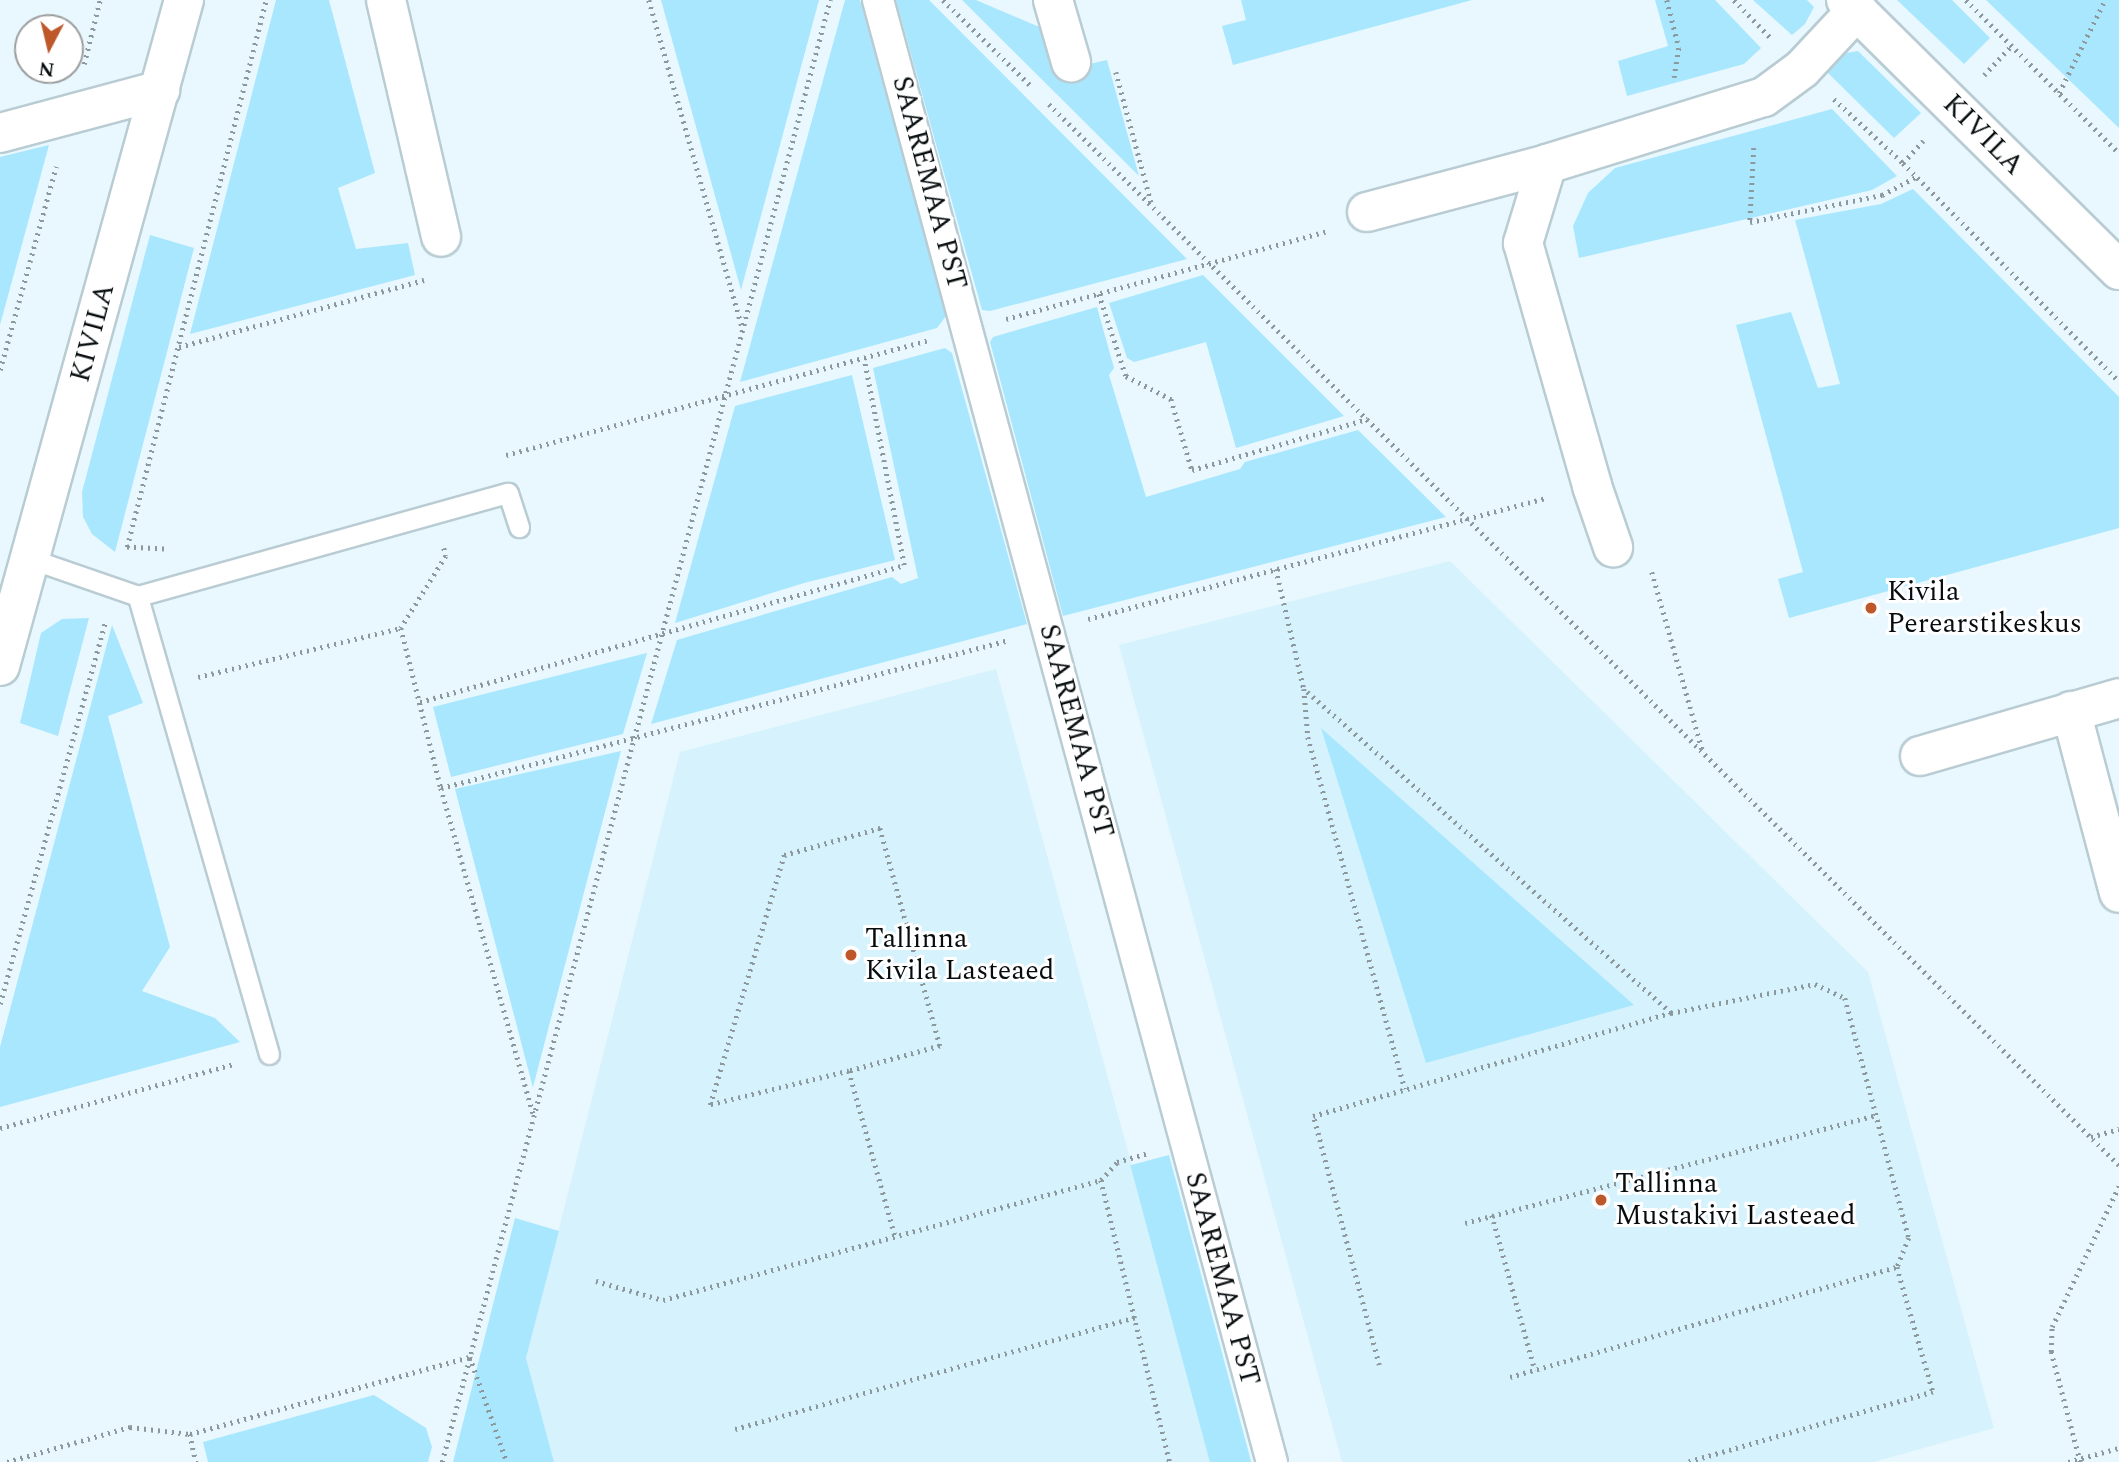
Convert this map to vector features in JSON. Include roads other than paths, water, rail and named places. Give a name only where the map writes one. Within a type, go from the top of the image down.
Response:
[{"type":"street","name":"KIVILA","points":[[0,666],[184,0]]},
{"type":"street","points":[[386,0],[441,237]]},
{"type":"street","name":"SAAREMAA PST","points":[[878,0],[969,329],[1272,1462]]},
{"type":"street","points":[[1054,0],[1071,62]]},
{"type":"street","name":"KIVILA","points":[[1852,5],[2119,270]]},
{"type":"street","points":[[1367,212],[1548,164],[1757,100],[1802,69],[1852,5]]},
{"type":"street","points":[[0,133],[160,90]]},
{"type":"street","points":[[1548,164],[1523,243],[1592,486],[1613,547]]},
{"type":"street","points":[[1920,757],[2119,698]]},
{"type":"street","points":[[2071,711],[2119,893]]},
{"type":"lane","points":[[31,559],[138,596],[509,493],[519,527]]},
{"type":"lane","points":[[138,596],[269,1054]]},
{"type":"place","name":"Kivila Perearstikeskus","points":[[1871,608]]},
{"type":"place","name":"Tallinna Kivila Lasteaed","points":[[851,955]]},
{"type":"place","name":"Tallinna Mustakivi Lasteaed","points":[[1601,1200]]}]
